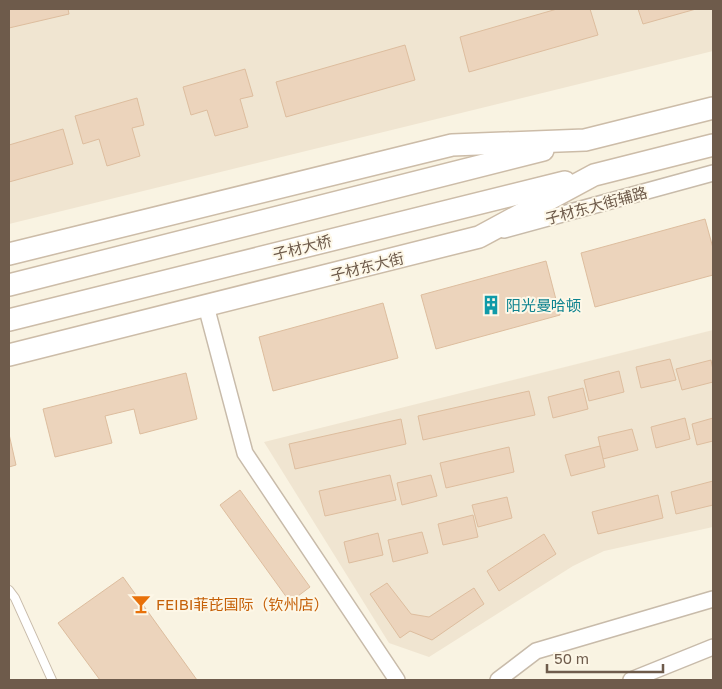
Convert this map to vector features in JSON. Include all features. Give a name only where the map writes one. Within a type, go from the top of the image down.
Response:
[{"type":"main road","points":[[9,285],[713,108]]},
{"type":"main road","points":[[9,254],[452,145],[585,140]]},
{"type":"main road","name":"子材东大街","points":[[9,355],[479,237],[594,175],[713,146]]},
{"type":"main road","name":"子材大桥","points":[[9,320],[594,175]]},
{"type":"street","name":"子材东大街辅路","points":[[479,237],[713,173]]},
{"type":"street","points":[[206,306],[245,453],[397,680]]},
{"type":"street","points":[[498,680],[536,651],[713,599]]},
{"type":"street","points":[[631,680],[713,647]]},
{"type":"lane","points":[[9,590],[15,598],[52,680]]},
{"type":"shaded area","points":[[9,9],[713,9],[713,51],[9,224]]},
{"type":"shaded area","points":[[713,330],[713,527],[604,551],[573,566],[429,657],[389,643],[264,442]]},
{"type":"building","points":[[9,9],[68,9],[69,14],[9,28]]},
{"type":"building","points":[[557,9],[590,9],[598,35],[469,72],[460,37]]},
{"type":"building","points":[[638,9],[696,9],[643,24]]},
{"type":"building","points":[[405,45],[415,80],[286,117],[276,82]]},
{"type":"building","points":[[245,69],[253,96],[240,99],[248,127],[215,136],[207,110],[191,115],[183,87]]},
{"type":"building","points":[[137,98],[144,125],[132,128],[140,156],[107,166],[99,139],[83,144],[75,116]]},
{"type":"building","points":[[63,129],[73,164],[9,182],[9,145]]},
{"type":"building","points":[[705,219],[713,248],[713,275],[595,307],[581,253]]},
{"type":"building","name":"阳光曼哈顿","points":[[546,261],[560,315],[436,349],[421,295]]},
{"type":"building","points":[[383,303],[398,358],[273,391],[259,337]]},
{"type":"building","points":[[670,359],[676,380],[641,388],[636,367]]},
{"type":"building","points":[[711,360],[713,382],[682,390],[676,369]]},
{"type":"building","points":[[619,371],[624,392],[589,401],[584,380]]},
{"type":"building","points":[[186,373],[197,419],[140,434],[134,409],[105,416],[112,443],[55,457],[43,409]]},
{"type":"building","points":[[583,388],[588,409],[553,418],[548,397]]},
{"type":"building","points":[[529,391],[535,415],[423,440],[418,416]]},
{"type":"building","points":[[685,418],[690,439],[656,448],[651,427]]},
{"type":"building","points":[[713,418],[713,441],[697,445],[692,424]]},
{"type":"building","points":[[401,419],[406,444],[295,469],[289,444]]},
{"type":"building","points":[[632,429],[638,450],[603,459],[598,437]]},
{"type":"building","points":[[9,434],[16,465],[9,467]]},
{"type":"building","points":[[600,446],[605,467],[571,476],[565,455]]},
{"type":"building","points":[[509,447],[514,472],[446,488],[440,463]]},
{"type":"building","points":[[390,475],[396,500],[325,516],[319,491]]},
{"type":"building","points":[[431,475],[437,496],[402,505],[397,483]]},
{"type":"building","points":[[713,481],[713,505],[676,514],[671,492]]},
{"type":"building","points":[[240,490],[310,587],[290,602],[220,505]]},
{"type":"building","points":[[658,495],[663,518],[598,534],[592,512]]},
{"type":"building","points":[[507,497],[512,518],[478,527],[472,505]]},
{"type":"building","points":[[473,515],[478,537],[443,545],[438,524]]},
{"type":"building","points":[[422,532],[428,553],[393,562],[388,540]]},
{"type":"building","points":[[378,533],[383,555],[349,563],[344,542]]},
{"type":"building","points":[[544,534],[556,554],[499,591],[487,571]]},
{"type":"building","points":[[123,577],[197,680],[100,680],[58,623]]},
{"type":"building","points":[[387,583],[411,614],[429,617],[474,588],[484,604],[432,640],[410,631],[400,638],[370,594]]},
{"type":"place","name":"阳光曼哈顿","points":[[491,305]]},
{"type":"place","name":"FEIBI菲芘国际（钦州店）","points":[[141,604]]}]
